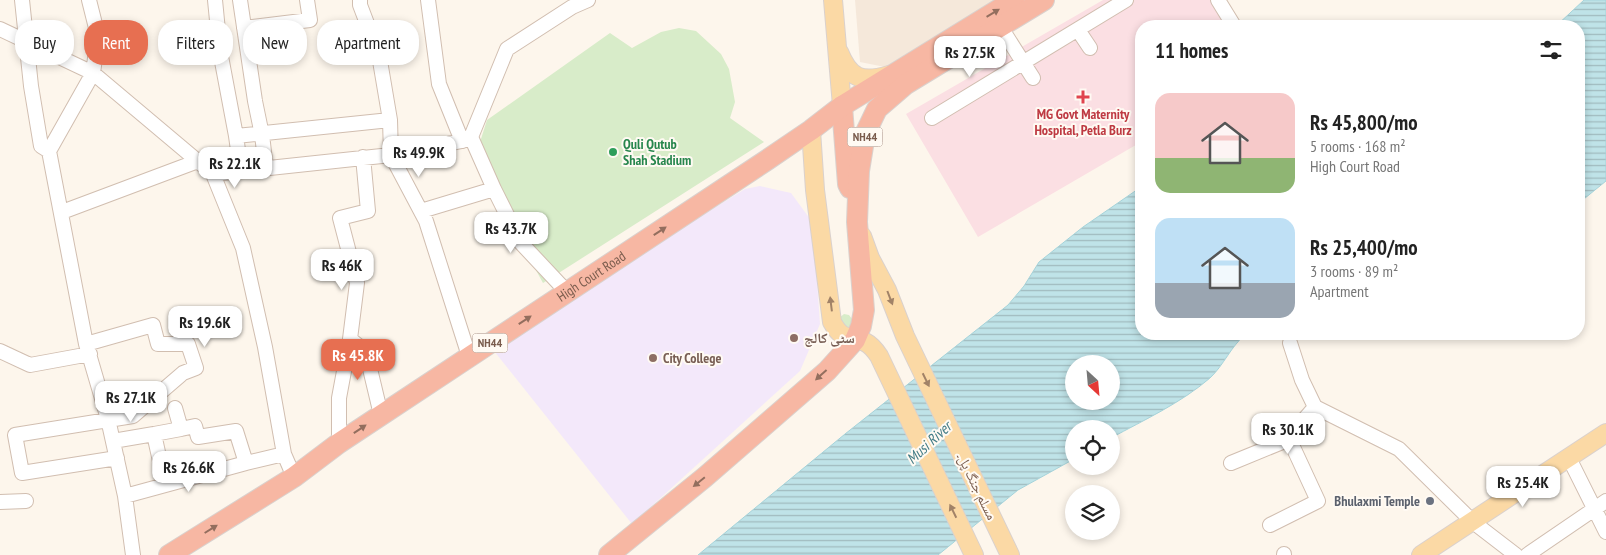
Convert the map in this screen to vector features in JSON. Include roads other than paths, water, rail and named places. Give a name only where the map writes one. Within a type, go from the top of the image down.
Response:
[{"type":"highway","name":"High Court Road","points":[[169,555],[294,477],[338,443],[811,130],[842,106],[1014,0]]},
{"type":"highway","name":"NH44","points":[[609,555],[705,477],[827,370],[855,340],[861,326],[864,310],[857,213],[859,171],[865,134],[878,109],[906,84],[1044,0]]},
{"type":"highway","points":[[842,106],[848,184],[857,213]]},
{"type":"main road","points":[[833,0],[842,106]]},
{"type":"main road","points":[[836,42],[845,64],[852,74],[873,80],[892,74]]},
{"type":"main road","points":[[811,130],[815,190],[832,322],[837,331],[845,337],[865,342],[879,356],[974,555]]},
{"type":"main road","name":"مسلم جنگ پل۔","points":[[857,213],[870,258],[887,290],[905,336],[1010,555]]},
{"type":"main road","points":[[1421,555],[1606,432]]},
{"type":"street","points":[[22,0],[23,20]]},
{"type":"street","points":[[89,0],[98,36],[93,73],[49,151],[88,349],[108,419],[126,496],[133,555]]},
{"type":"street","points":[[214,0],[220,51],[241,171]]},
{"type":"street","points":[[240,0],[243,21]]},
{"type":"street","points":[[307,0],[310,20],[307,20]]},
{"type":"street","points":[[360,0],[360,5],[380,56],[390,120],[391,155],[426,221],[469,356]]},
{"type":"street","points":[[428,0],[439,84],[520,243],[567,292]]},
{"type":"street","points":[[466,139],[507,49],[571,3],[588,0]]},
{"type":"street","points":[[932,118],[1126,0]]},
{"type":"street","points":[[1218,0],[1230,20]]},
{"type":"street","points":[[1000,26],[1033,78]]},
{"type":"street","points":[[0,29],[15,37]]},
{"type":"street","points":[[1078,30],[1090,48]]},
{"type":"street","points":[[74,64],[93,73],[213,174],[242,248],[265,347],[284,454],[294,477]]},
{"type":"street","points":[[29,65],[41,146],[49,151]]},
{"type":"street","points":[[250,65],[266,168]]},
{"type":"street","points":[[236,136],[262,135],[390,120]]},
{"type":"street","points":[[213,174],[391,155],[466,139]]},
{"type":"street","points":[[338,443],[339,398],[350,339],[357,283],[340,218],[368,211],[363,157]]},
{"type":"street","points":[[62,212],[198,161]]},
{"type":"street","points":[[421,211],[494,189]]},
{"type":"street","points":[[0,351],[30,365],[88,349],[153,325],[158,344],[188,344],[196,368],[183,374],[133,416],[15,435],[22,473],[117,458]]},
{"type":"street","points":[[350,339],[366,352],[381,415]]},
{"type":"street","points":[[1290,343],[1302,380],[1315,407],[1399,448],[1473,522],[1516,555]]},
{"type":"street","points":[[1270,525],[1318,501],[1293,447],[1292,438],[1295,430],[1315,407]]},
{"type":"street","points":[[175,408],[181,429]]},
{"type":"street","points":[[113,441],[195,426],[198,437],[236,431],[246,463]]},
{"type":"street","points":[[154,434],[165,484]]},
{"type":"street","points":[[1231,463],[1292,438]]},
{"type":"street","points":[[126,496],[165,484],[284,454]]},
{"type":"street","points":[[1569,458],[1600,504],[1606,532]]},
{"type":"street","points":[[0,502],[26,501]]},
{"type":"street","points":[[1527,555],[1600,504]]},
{"type":"water","points":[[1584,0],[1606,0],[1606,181],[1585,198],[1585,20],[1562,20]]},
{"type":"water","name":"Musi River","points":[[1135,191],[1135,340],[1240,340],[1210,378],[1199,387],[1175,403],[1120,433],[1120,420],[1065,420],[1065,464],[1018,490],[938,555],[698,555],[845,434],[1008,305],[1024,286],[1039,262],[1083,227]]},
{"type":"place","name":"MG Govt Maternity Hospital, Petla Burz","points":[[1083,97]]},
{"type":"place","name":"Quli Qutub Shah Stadium","points":[[613,152]]},
{"type":"place","name":"سٹی کالج","points":[[794,338]]},
{"type":"place","name":"City College","points":[[653,358]]},
{"type":"place","name":"Bhulaxmi Temple","points":[[1430,501]]}]
